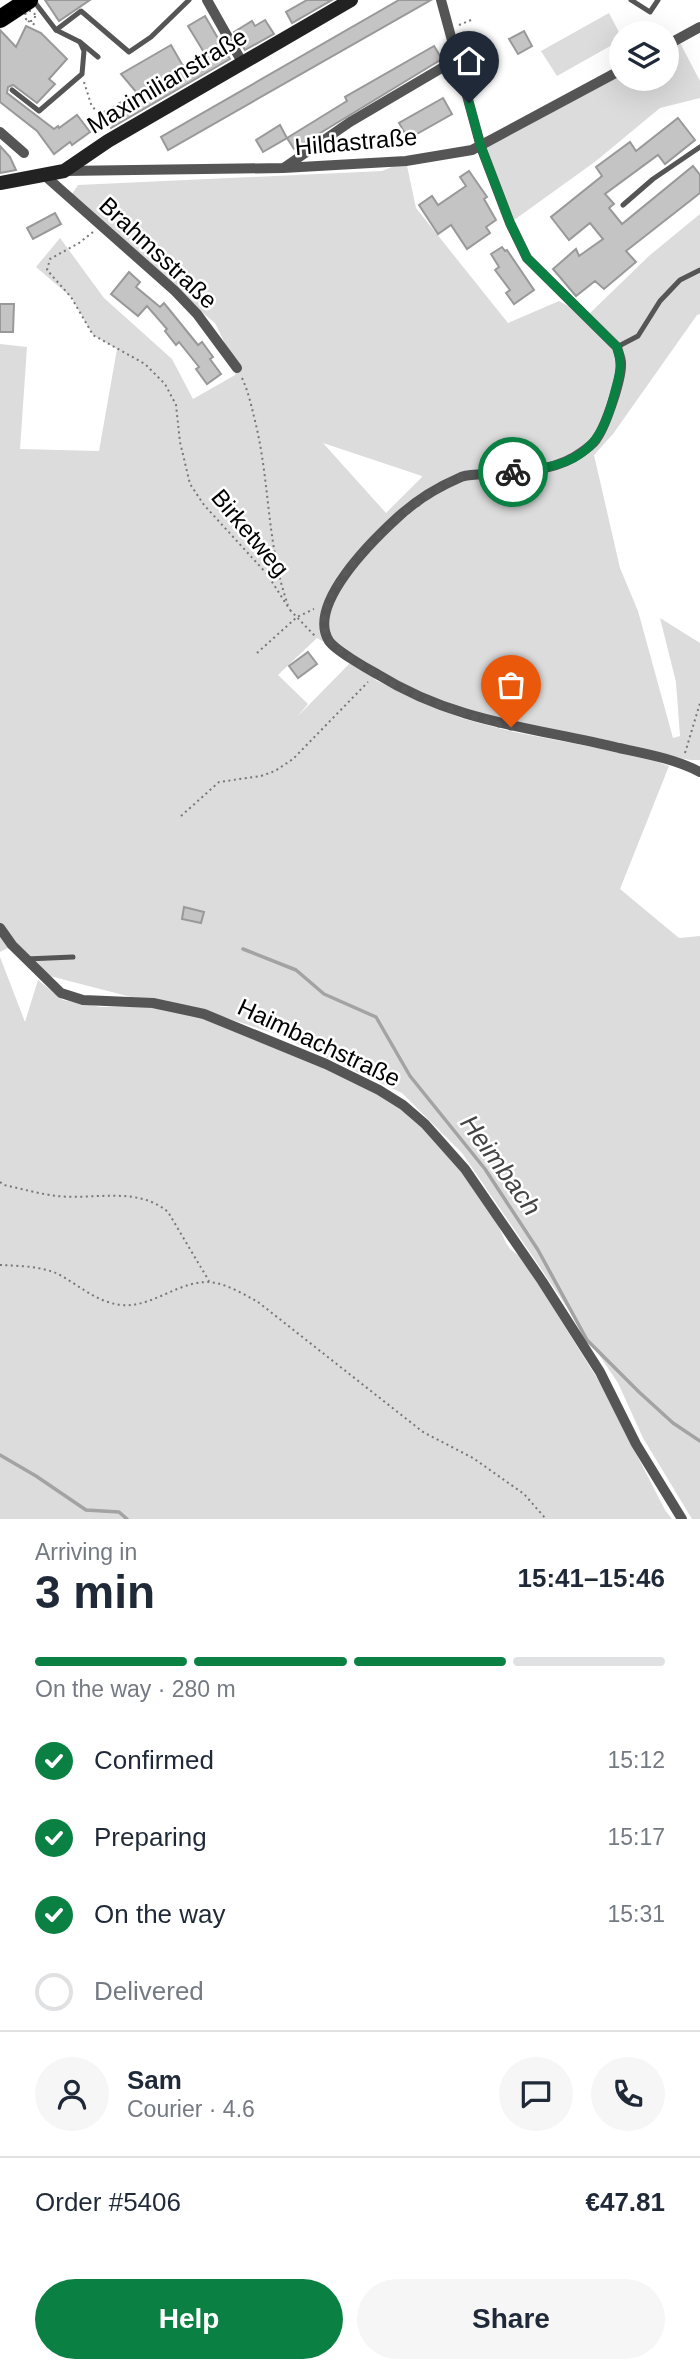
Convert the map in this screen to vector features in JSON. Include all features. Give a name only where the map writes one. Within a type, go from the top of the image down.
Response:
[{"type":"main road","points":[[0,19],[31,0]]},
{"type":"main road","name":"Maximilianstraße","points":[[0,183],[64,171],[114,138],[351,0]]},
{"type":"street","points":[[207,0],[242,62]]},
{"type":"street","points":[[441,0],[481,147],[510,223],[527,258],[617,347],[622,364],[611,405],[596,440],[566,461],[546,468],[461,476],[398,517],[358,557],[339,582],[326,612],[325,628],[329,642],[376,674],[424,699],[482,720],[600,743],[682,763],[700,772]]},
{"type":"street","points":[[679,38],[700,27]]},
{"type":"street","name":"Hildastraße","points":[[283,168],[350,122],[457,59]]},
{"type":"street","name":"Hildastraße","points":[[64,171],[283,168],[406,161],[481,147],[609,77]]},
{"type":"street","points":[[0,132],[23,153]]},
{"type":"street","name":"Brahmsstraße","points":[[43,174],[100,227],[176,290],[237,368]]},
{"type":"street","name":"Haimbachstraße","points":[[0,928],[12,945],[61,993],[83,1000],[153,1003],[204,1014],[336,1070],[379,1090],[403,1105],[465,1168],[508,1230],[600,1372],[636,1444],[682,1519]]},
{"type":"lane","points":[[31,0],[56,30],[80,42],[99,57]]},
{"type":"lane","points":[[56,30],[81,11],[129,52],[151,37],[189,0]]},
{"type":"lane","points":[[631,0],[650,12],[657,0]]},
{"type":"lane","points":[[12,90],[39,111],[82,74],[84,51],[80,42]]},
{"type":"lane","points":[[623,205],[653,179],[700,147]]},
{"type":"lane","points":[[617,347],[638,336],[660,301],[680,280],[700,270]]},
{"type":"lane","points":[[26,958],[73,957]]},
{"type":"path","points":[[85,83],[92,104],[114,138]]},
{"type":"path","name":"Birketweg","points":[[100,227],[79,243],[50,259],[47,270],[71,297],[93,335],[145,364],[165,384],[176,405],[180,442],[190,484],[204,505],[267,574],[290,610]]},
{"type":"path","points":[[237,368],[248,390],[260,444],[277,576],[290,610],[317,638],[329,642]]},
{"type":"path","points":[[257,653],[297,617],[330,603]]},
{"type":"path","points":[[181,816],[219,782],[261,776],[293,760],[376,674]]},
{"type":"path","points":[[682,763],[700,704]]},
{"type":"path","points":[[0,1182],[59,1196],[107,1195],[149,1200],[160,1205],[168,1212],[210,1282]]},
{"type":"path","points":[[0,1265],[34,1267],[56,1273],[100,1300],[122,1305],[145,1304],[186,1284],[210,1282],[228,1287],[258,1302],[423,1432],[473,1458],[524,1494],[546,1519]]},
{"type":"shaded area","points":[[609,13],[613,21],[609,21],[609,47],[557,76],[541,51]]},
{"type":"shaded area","points":[[679,41],[700,81],[700,98],[660,108],[596,161],[510,223],[481,147],[609,77],[609,91],[679,91]]},
{"type":"shaded area","points":[[406,161],[416,208],[508,323],[559,301],[587,316],[650,255],[700,214],[700,314],[613,434],[594,455],[620,568],[638,611],[673,738],[680,736],[676,682],[660,618],[700,643],[700,760],[538,729],[447,704],[356,662],[377,681],[461,718],[509,731],[644,757],[669,766],[620,889],[679,938],[700,936],[700,1519],[692,1519],[643,1438],[618,1383],[462,1153],[402,1093],[276,1034],[196,1008],[131,997],[42,974],[13,945],[0,952],[0,344],[27,347],[20,449],[99,451],[117,349],[93,335],[71,297],[36,267],[60,238],[104,298],[172,359],[193,399],[235,375],[237,368],[215,323],[175,291],[72,194],[78,185],[382,171]],"holes":[[[323,443],[422,476],[422,477],[386,513]],[[317,638],[353,660],[297,717],[308,704],[278,675]]]},
{"type":"shaded area","points":[[0,957],[25,1022],[38,980],[63,1000],[101,1007],[161,1006],[207,1018],[322,1063],[396,1104],[433,1134],[486,1198],[506,1243],[522,1258],[600,1383],[672,1519],[0,1519]]},
{"type":"building","points":[[45,0],[90,0],[59,21]]},
{"type":"building","points":[[307,0],[332,0],[292,23],[286,12]]},
{"type":"building","points":[[399,0],[431,0],[168,150],[161,137]]},
{"type":"building","points":[[205,16],[230,59],[111,128],[102,113],[137,93],[121,74],[171,45],[183,66],[205,54],[188,26]]},
{"type":"building","points":[[265,20],[274,34],[245,50],[234,32],[252,21],[255,26]]},
{"type":"building","points":[[26,26],[41,33],[67,59],[49,79],[55,84],[37,103],[13,85],[8,87],[7,93],[54,129],[77,115],[90,132],[54,154],[37,131],[0,102],[0,30],[16,47]]},
{"type":"building","points":[[524,31],[532,46],[518,54],[509,39]]},
{"type":"building","points":[[434,46],[442,59],[294,149],[287,138],[347,101],[345,97]]},
{"type":"building","points":[[443,98],[452,114],[408,139],[399,123]]},
{"type":"building","points":[[678,118],[695,140],[665,164],[658,155],[605,194],[614,204],[609,208],[622,224],[693,166],[700,175],[700,193],[626,251],[636,262],[604,289],[595,281],[576,296],[553,269],[576,249],[579,256],[603,239],[590,223],[569,240],[551,217],[602,176],[596,167],[630,142],[636,151]]},
{"type":"building","points":[[280,125],[287,138],[263,152],[256,140]]},
{"type":"building","points":[[0,146],[10,157],[16,170],[0,173]]},
{"type":"building","points":[[469,171],[487,197],[484,199],[496,220],[486,227],[490,233],[467,249],[451,225],[438,234],[419,205],[432,196],[438,205],[466,186],[460,177]]},
{"type":"building","points":[[55,213],[61,224],[33,239],[27,228]]},
{"type":"building","points":[[502,247],[507,250],[534,290],[514,304],[506,293],[510,290],[495,270],[499,267],[491,254]]},
{"type":"building","points":[[129,272],[140,282],[136,287],[160,307],[164,303],[198,345],[202,342],[221,374],[207,384],[196,369],[199,367],[179,342],[176,345],[165,331],[167,329],[147,306],[138,316],[111,294]]},
{"type":"building","points":[[0,304],[14,304],[13,332],[0,332]]},
{"type":"building","points":[[308,652],[317,664],[298,678],[289,666]]},
{"type":"building","points":[[184,907],[204,912],[201,923],[182,919]]},
{"type":"waterway","name":"Heimbach","points":[[243,949],[296,970],[324,994],[376,1017],[410,1076],[485,1169],[538,1250],[587,1340],[673,1423],[700,1441]]},
{"type":"waterway","points":[[0,1455],[86,1510],[119,1512],[127,1519]]},
{"type":"way so far","points":[[511,727],[454,710],[394,685],[329,642],[325,628],[326,612],[339,582],[358,557],[398,517],[461,476],[513,472]]},
{"type":"route","points":[[469,103],[481,147],[510,223],[527,258],[617,347],[622,364],[607,419],[596,440],[566,461],[546,468],[513,472]]}]
